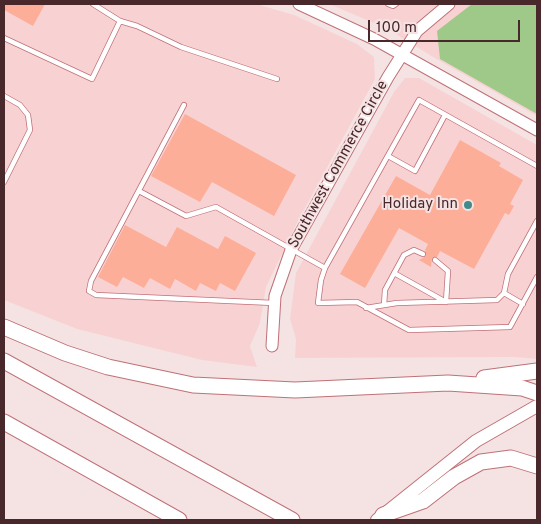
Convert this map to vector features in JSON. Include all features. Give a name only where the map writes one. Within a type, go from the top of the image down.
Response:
[{"type":"highway","points":[[4,327],[65,353],[108,367],[193,385],[295,390],[448,384],[522,388],[537,393]]},
{"type":"highway","points":[[4,360],[292,520]]},
{"type":"highway","points":[[448,384],[467,379],[537,371]]},
{"type":"highway","points":[[4,422],[179,520]]},
{"type":"highway","points":[[380,518],[423,501],[454,477],[481,462],[510,458],[537,466]]},
{"type":"highway","points":[[274,509],[299,520]]},
{"type":"main road","points":[[380,518],[476,441],[537,406]]},
{"type":"street","points":[[299,4],[334,19],[402,54],[537,130]]},
{"type":"street","name":"Southwest Commerce Circle","points":[[272,346],[274,303],[279,279],[291,250],[402,54],[417,31],[449,4]]},
{"type":"lane","points":[[93,4],[120,21],[137,26],[181,47],[277,79]]},
{"type":"lane","points":[[388,4],[393,6],[396,4]]},
{"type":"lane","points":[[4,38],[92,79],[120,21]]},
{"type":"lane","points":[[4,96],[20,105],[28,116],[30,130],[4,182]]},
{"type":"lane","points":[[537,166],[419,100],[325,268],[320,280],[318,303],[357,302],[409,330],[510,327],[537,277]]},
{"type":"lane","points":[[184,105],[90,281],[89,291],[96,295],[274,303]]},
{"type":"lane","points":[[388,156],[415,171],[445,115]]},
{"type":"lane","points":[[139,191],[186,216],[216,207],[325,268]]},
{"type":"lane","points":[[366,308],[384,305],[494,300],[500,298],[504,293],[508,274],[536,226],[537,221]]},
{"type":"lane","points":[[384,305],[385,290],[404,255],[410,251],[423,254]]},
{"type":"lane","points":[[435,260],[448,271],[446,302]]},
{"type":"lane","points":[[394,273],[446,302]]},
{"type":"lane","points":[[504,293],[523,304]]},
{"type":"shaded area","points":[[4,4],[256,4],[294,15],[357,44],[374,57],[375,79],[298,221],[266,287],[260,323],[250,346],[257,367],[202,360],[77,329],[4,300]]},
{"type":"shaded area","points":[[329,4],[537,4],[537,116],[386,28]]},
{"type":"shaded area","points":[[405,78],[419,78],[537,145],[537,359],[514,357],[295,358],[296,339],[290,319],[296,273],[394,92]]},
{"type":"green space","points":[[472,4],[537,4],[537,114],[440,59],[437,31]]},
{"type":"building","points":[[4,4],[45,4],[33,26],[4,10]]},
{"type":"building","points":[[185,114],[296,175],[274,216],[212,182],[200,202],[151,176]]},
{"type":"building","name":"Holiday Inn","points":[[460,140],[501,163],[499,166],[523,180],[510,204],[514,206],[509,215],[505,213],[474,269],[440,251],[437,257],[432,258],[431,267],[419,260],[426,256],[425,250],[428,244],[399,228],[365,288],[340,274],[396,176],[430,195]]},
{"type":"building","points":[[125,225],[166,247],[177,227],[218,249],[225,236],[256,253],[235,291],[220,283],[216,291],[200,283],[196,291],[175,279],[170,289],[150,278],[144,288],[123,277],[117,287],[98,277]]},
{"type":"place","name":"Holiday Inn","points":[[468,205]]}]
